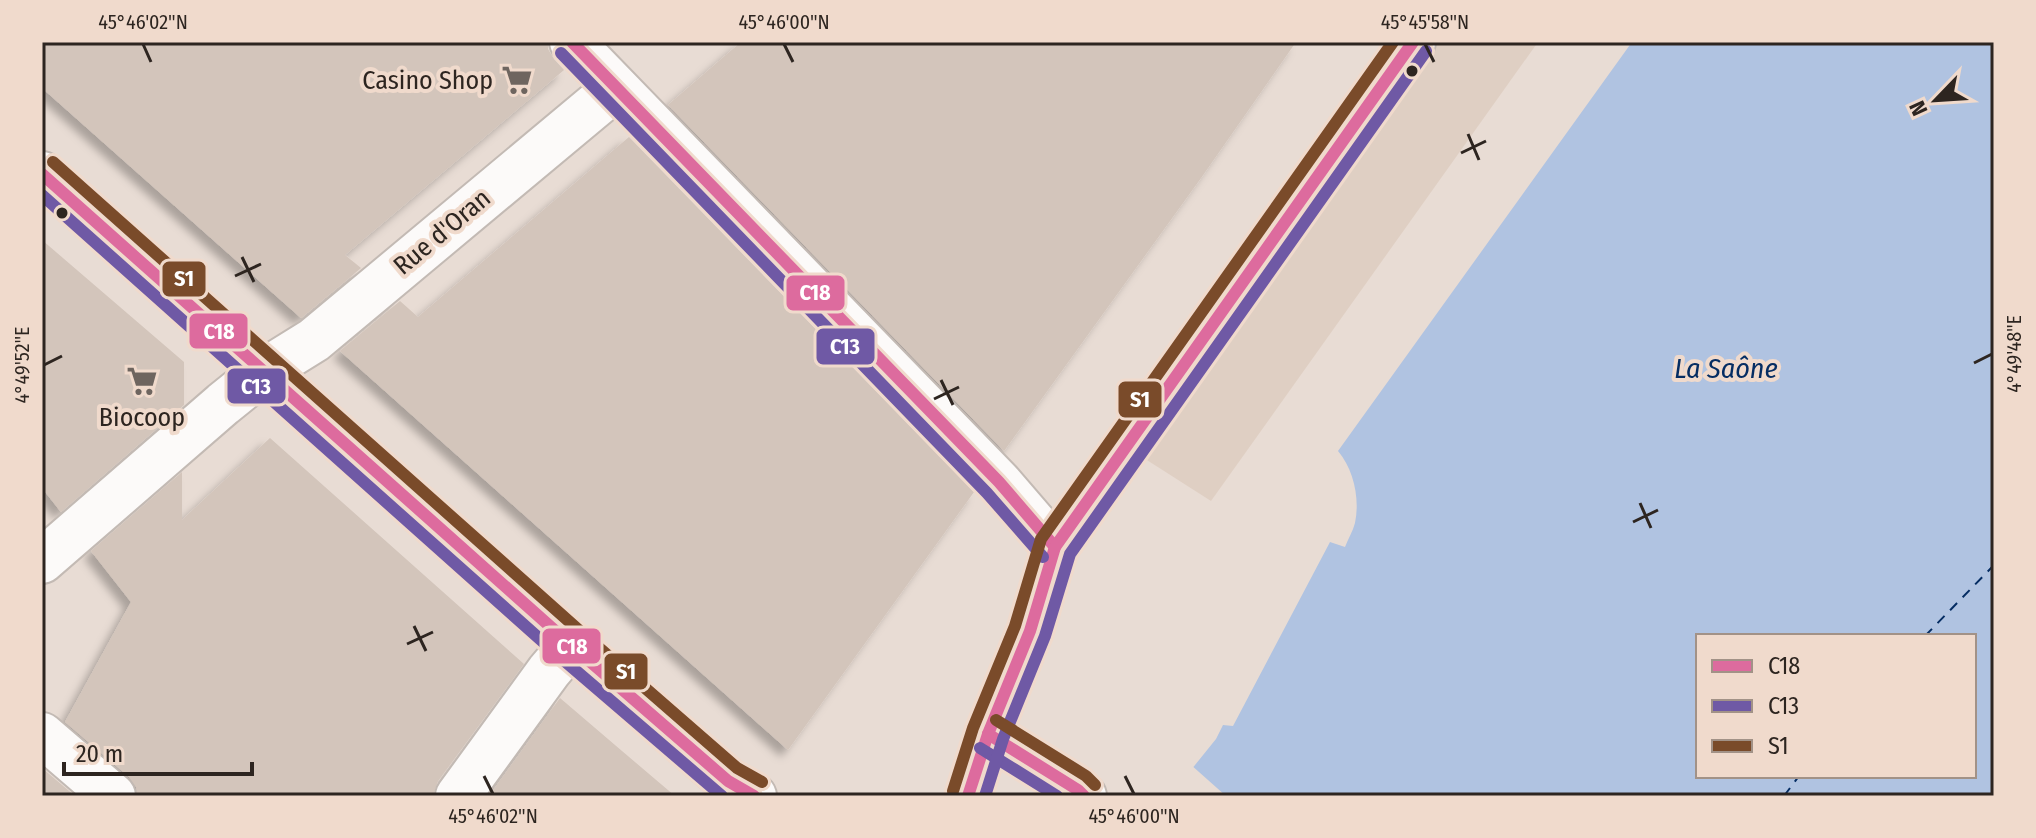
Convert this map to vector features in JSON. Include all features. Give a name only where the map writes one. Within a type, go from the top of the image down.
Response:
[{"type":"street","points":[[572,42],[999,482],[1055,547]]},
{"type":"street","points":[[968,796],[988,734],[1030,631],[1055,547],[1413,42]]},
{"type":"street","name":"Rue d'Oran","points":[[42,561],[264,371],[314,340],[616,88]]},
{"type":"street","points":[[42,174],[571,645],[728,781],[754,796]]},
{"type":"street","points":[[458,796],[571,645]]},
{"type":"street","points":[[988,734],[1084,796]]},
{"type":"street","points":[[42,735],[113,796]]},
{"type":"shaded area","points":[[1428,42],[1538,42],[1211,501],[1139,455]]},
{"type":"water","name":"La Saône","points":[[1632,42],[1994,42],[1994,796],[1170,796],[1216,739],[1223,725],[1233,726],[1330,542],[1345,547],[1355,523],[1356,495],[1344,459],[1338,451]]},
{"type":"pier","points":[[1190,764],[1226,796],[1166,796]]},
{"type":"building","points":[[42,42],[548,42],[548,49],[564,70],[345,255],[361,268],[301,318],[42,88]]},
{"type":"building","points":[[741,42],[1296,42],[1004,451],[668,105]]},
{"type":"building","points":[[629,137],[974,492],[788,750],[340,351],[400,301],[418,317]]},
{"type":"building","points":[[42,240],[184,362],[184,405],[61,512],[42,488]]},
{"type":"building","points":[[270,438],[524,664],[438,781],[433,796],[137,796],[136,787],[129,777],[65,722],[131,602],[91,551],[182,472],[182,520]]},
{"type":"building","points":[[560,698],[622,751],[675,796],[489,796]]},
{"type":"building","points":[[42,768],[75,796],[42,796]]},
{"type":"ferry route","points":[[1927,634],[1994,565]]},
{"type":"ferry route","points":[[1784,796],[1798,778]]},
{"type":"transit line","name":"C18","points":[[572,42],[999,482],[1055,547]]},
{"type":"transit line","name":"S1","points":[[953,791],[973,728],[1015,626],[1041,539],[1393,42]]},
{"type":"transit line","name":"C18","points":[[968,796],[988,734],[1030,631],[1055,547],[1413,42]]},
{"type":"transit line","name":"C13","points":[[985,796],[1003,739],[1045,636],[1070,554],[1426,51]]},
{"type":"transit line","name":"C13","points":[[561,53],[987,493],[1043,557]]},
{"type":"transit line","name":"S1","points":[[53,162],[582,633],[737,768],[762,782]]},
{"type":"transit line","name":"C18","points":[[42,174],[571,645],[728,781],[754,796]]},
{"type":"transit line","name":"C13","points":[[42,195],[560,657],[722,796]]},
{"type":"transit line","name":"S1","points":[[996,720],[1086,776],[1095,785]]},
{"type":"transit line","name":"C18","points":[[988,734],[1084,796]]},
{"type":"transit line","name":"C13","points":[[980,748],[1057,796]]},
{"type":"place","name":"Casino Shop","points":[[517,80]]},
{"type":"place","name":"Biocoop","points":[[142,381]]}]
